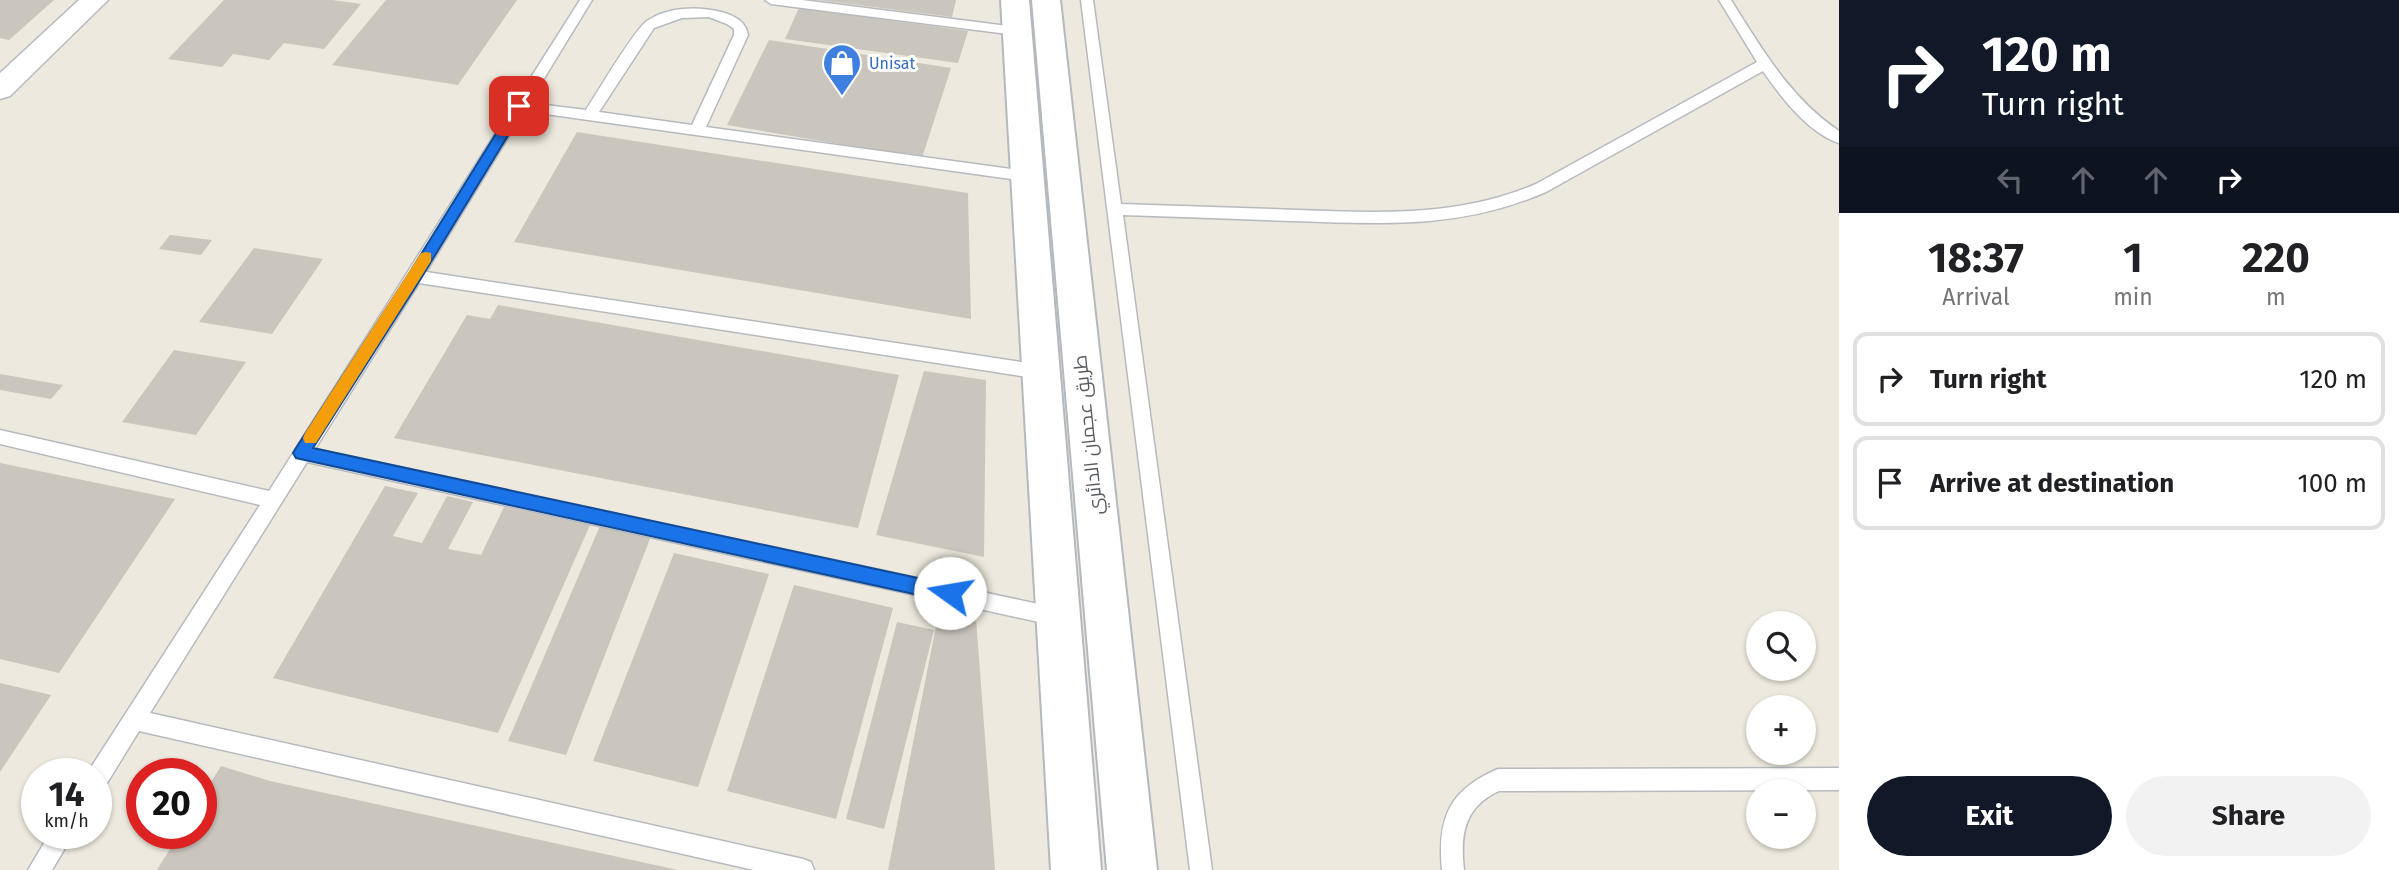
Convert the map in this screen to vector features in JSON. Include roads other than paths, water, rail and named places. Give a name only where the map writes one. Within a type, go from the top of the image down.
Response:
[{"type":"main road","name":"طريق عجمان الدائري","points":[[1046,0],[1132,870]]},
{"type":"main road","points":[[1016,15],[1076,870]]},
{"type":"street","points":[[0,89],[95,0]]},
{"type":"lane","points":[[771,0],[1016,15]]},
{"type":"lane","points":[[1087,0],[1201,870]]},
{"type":"lane","points":[[1725,0],[1764,64],[1792,101],[1839,138]]},
{"type":"lane","points":[[110,758],[415,276],[580,1]]},
{"type":"lane","points":[[590,115],[649,25],[660,18],[687,12],[727,18],[740,28],[741,35],[697,130]]},
{"type":"lane","points":[[1115,209],[1398,219],[1439,218],[1477,212],[1512,202],[1541,188],[1764,64]]},
{"type":"lane","points":[[519,106],[1026,176]]},
{"type":"lane","points":[[415,276],[1041,372]]},
{"type":"lane","points":[[0,438],[272,500]]},
{"type":"lane","points":[[301,453],[1058,617]]},
{"type":"lane","points":[[134,720],[803,870]]},
{"type":"lane","points":[[1453,870],[1452,829],[1458,811],[1475,791],[1498,780],[1839,779]]},
{"type":"lane","points":[[39,870],[53,849]]},
{"type":"place","name":"Unisat","points":[[842,97]]}]
